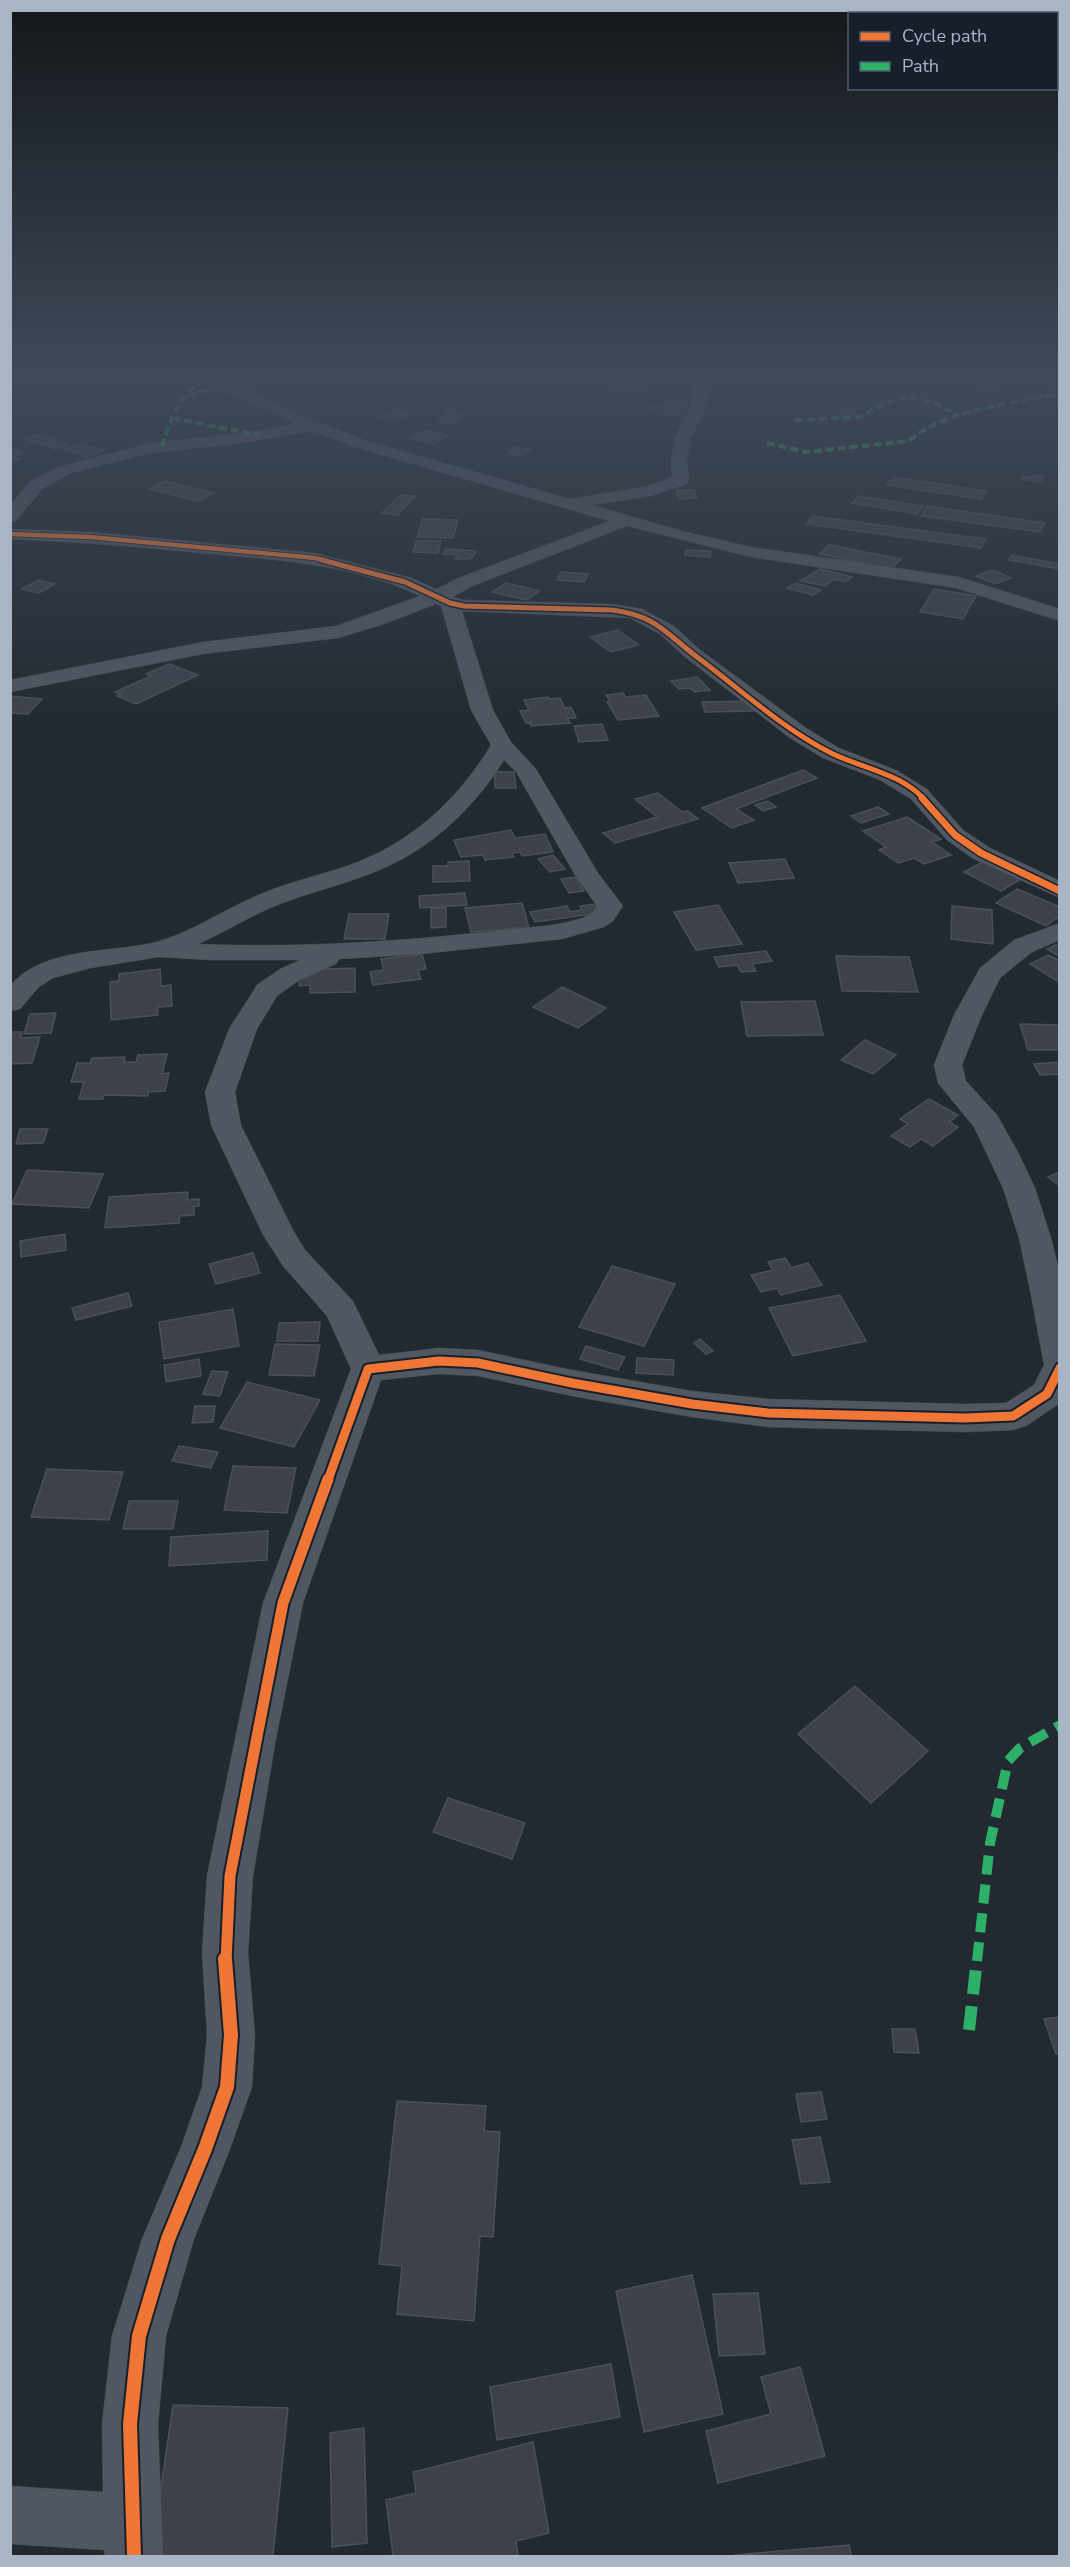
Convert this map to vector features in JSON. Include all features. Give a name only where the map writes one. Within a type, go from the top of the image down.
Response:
[{"type":"street","points":[[10,517],[30,492]]},
{"type":"street","points":[[529,492],[751,552],[959,583],[1059,615]]},
{"type":"street","points":[[568,503],[646,492]]},
{"type":"street","points":[[10,686],[203,648],[338,632],[444,599],[468,581],[627,520]]},
{"type":"street","points":[[10,534],[90,537],[315,558],[405,582],[464,606],[612,610],[634,613],[656,622],[692,653],[798,733],[831,753],[888,775],[919,794],[954,836],[981,853],[1059,891]]},
{"type":"street","points":[[10,1003],[32,979],[57,969],[107,957],[156,950],[236,954],[339,953],[455,944],[560,930],[593,923],[606,915],[610,906],[587,875],[525,769],[502,746],[482,710],[444,599]]},
{"type":"street","points":[[156,950],[201,933],[267,900],[386,858],[426,834],[468,797],[502,746]]},
{"type":"street","points":[[1059,931],[1023,946],[989,974],[968,1015],[948,1065],[951,1083],[986,1122],[1019,1188],[1043,1272],[1059,1362]]},
{"type":"street","points":[[10,2515],[133,2540],[130,2424],[139,2336],[168,2239],[205,2149],[227,2087],[231,2035],[225,1953],[230,1876],[280,1614],[368,1369],[341,1310],[294,1258],[279,1234],[226,1125],[220,1092],[243,1029],[267,991],[289,975],[339,953]]},
{"type":"street","points":[[368,1369],[439,1361],[478,1363],[670,1400],[768,1413],[965,1418],[1059,1417]]},
{"type":"street","points":[[1013,1416],[1047,1394],[1059,1368]]},
{"type":"building","points":[[161,492],[214,493],[199,501]]},
{"type":"building","points":[[677,492],[695,492],[697,498],[679,499]]},
{"type":"building","points":[[933,492],[986,492],[981,499]]},
{"type":"building","points":[[401,495],[415,496],[397,515],[382,513]]},
{"type":"building","points":[[858,496],[923,506],[917,514],[852,503]]},
{"type":"building","points":[[927,506],[1045,523],[1040,532],[921,516]]},
{"type":"building","points":[[812,516],[986,539],[981,548],[807,524]]},
{"type":"building","points":[[423,519],[458,520],[453,538],[417,537]]},
{"type":"building","points":[[416,541],[441,541],[438,553],[413,552]]},
{"type":"building","points":[[829,545],[901,559],[892,568],[819,554]]},
{"type":"building","points":[[446,549],[476,551],[472,558],[455,559],[458,555],[443,554]]},
{"type":"building","points":[[686,550],[711,551],[710,557],[685,555]]},
{"type":"building","points":[[1012,555],[1060,564],[1060,569],[1009,560]]},
{"type":"building","points":[[820,569],[852,577],[845,582],[834,579],[825,586],[800,581]]},
{"type":"building","points":[[992,570],[1011,578],[995,584],[976,576]]},
{"type":"building","points":[[561,572],[588,574],[584,582],[557,580]]},
{"type":"building","points":[[38,580],[55,584],[39,593],[22,589]]},
{"type":"building","points":[[506,583],[540,591],[526,600],[492,592]]},
{"type":"building","points":[[795,583],[821,590],[813,595],[787,588]]},
{"type":"building","points":[[934,589],[976,596],[963,619],[920,612]]},
{"type":"building","points":[[618,630],[639,645],[611,652],[590,637]]},
{"type":"building","points":[[169,664],[198,675],[136,704],[117,696],[121,694],[115,692],[151,676],[146,674]]},
{"type":"building","points":[[697,677],[710,690],[695,692],[690,688],[679,689],[671,681]]},
{"type":"building","points":[[623,693],[626,697],[646,695],[659,716],[618,720],[607,702],[610,701],[606,695]]},
{"type":"building","points":[[10,696],[42,699],[28,714],[10,713]]},
{"type":"building","points":[[548,697],[549,699],[560,698],[565,708],[571,707],[576,718],[567,718],[570,723],[531,726],[530,723],[526,723],[520,711],[529,710],[524,700]]},
{"type":"building","points":[[751,701],[754,711],[705,712],[702,702]]},
{"type":"building","points":[[602,724],[608,740],[579,742],[574,726]]},
{"type":"building","points":[[803,770],[817,778],[736,809],[754,820],[732,828],[702,808]]},
{"type":"building","points":[[494,772],[514,772],[516,788],[495,788]]},
{"type":"building","points":[[658,793],[682,812],[688,811],[698,819],[615,843],[603,833],[657,817],[635,799]]},
{"type":"building","points":[[768,801],[776,807],[763,811],[755,805]]},
{"type":"building","points":[[878,807],[889,814],[861,823],[851,816]]},
{"type":"building","points":[[907,817],[941,839],[932,842],[951,855],[924,864],[914,858],[898,863],[879,850],[886,847],[863,831]]},
{"type":"building","points":[[511,830],[515,838],[545,834],[553,852],[522,856],[520,852],[512,853],[514,857],[485,860],[483,855],[461,857],[454,840]]},
{"type":"building","points":[[553,855],[565,869],[550,872],[538,859]]},
{"type":"building","points":[[785,859],[794,878],[738,883],[729,863]]},
{"type":"building","points":[[986,860],[1023,878],[1001,891],[964,872]]},
{"type":"building","points":[[469,861],[470,881],[433,882],[433,866],[448,866],[448,862]]},
{"type":"building","points":[[576,877],[584,891],[569,893],[561,879]]},
{"type":"building","points":[[1017,889],[1060,907],[1060,916],[1046,926],[996,903]]},
{"type":"building","points":[[465,893],[467,905],[420,908],[419,896]]},
{"type":"building","points":[[522,903],[529,927],[471,932],[465,908]]},
{"type":"building","points":[[595,904],[600,913],[535,922],[530,912],[567,906],[570,912],[582,910],[580,906]]},
{"type":"building","points":[[718,905],[742,944],[696,950],[674,912]]},
{"type":"building","points":[[952,906],[992,910],[993,944],[951,939]]},
{"type":"building","points":[[431,908],[446,908],[446,927],[431,928]]},
{"type":"building","points":[[349,914],[389,914],[385,939],[344,939]]},
{"type":"building","points":[[1060,943],[1060,957],[1047,949]]},
{"type":"building","points":[[766,951],[772,961],[752,964],[756,971],[741,972],[737,965],[719,967],[714,957]]},
{"type":"building","points":[[422,954],[426,969],[418,970],[421,979],[373,985],[370,972],[384,970],[381,959]]},
{"type":"building","points":[[1048,955],[1060,961],[1060,980],[1057,981],[1030,964]]},
{"type":"building","points":[[836,956],[909,957],[918,992],[842,991]]},
{"type":"building","points":[[355,968],[355,992],[310,993],[310,985],[299,986],[300,970]]},
{"type":"building","points":[[160,969],[161,986],[171,985],[172,1006],[158,1007],[158,1015],[111,1020],[110,982],[119,981],[119,974]]},
{"type":"building","points":[[562,987],[606,1008],[578,1028],[533,1007]]},
{"type":"building","points":[[815,1001],[823,1035],[747,1036],[741,1002]]},
{"type":"building","points":[[56,1013],[51,1033],[24,1034],[30,1014]]},
{"type":"building","points":[[1020,1024],[1060,1025],[1060,1050],[1028,1050]]},
{"type":"building","points":[[10,1032],[22,1032],[20,1038],[40,1037],[32,1063],[10,1064]]},
{"type":"building","points":[[865,1040],[896,1055],[873,1074],[841,1060]]},
{"type":"building","points":[[167,1054],[162,1074],[169,1073],[165,1091],[148,1092],[148,1096],[104,1095],[103,1099],[79,1099],[84,1082],[71,1082],[77,1063],[90,1063],[92,1058],[125,1057],[124,1062],[136,1062],[138,1055]]},
{"type":"building","points":[[1060,1062],[1060,1074],[1040,1075],[1034,1064]]},
{"type":"building","points":[[929,1099],[958,1115],[949,1122],[958,1127],[933,1146],[921,1139],[910,1147],[891,1136],[908,1124],[900,1119]]},
{"type":"building","points":[[20,1129],[48,1129],[43,1143],[16,1144]]},
{"type":"building","points":[[27,1170],[103,1174],[89,1208],[12,1204]]},
{"type":"building","points":[[1060,1172],[1060,1186],[1048,1177]]},
{"type":"building","points":[[188,1192],[187,1200],[199,1199],[199,1206],[194,1206],[194,1215],[180,1216],[179,1223],[105,1228],[109,1197]]},
{"type":"building","points":[[65,1234],[66,1250],[21,1257],[20,1241]]},
{"type":"building","points":[[253,1253],[260,1273],[216,1284],[209,1264]]},
{"type":"building","points":[[785,1258],[791,1268],[808,1263],[822,1285],[781,1295],[777,1288],[761,1292],[751,1275],[773,1270],[768,1262]]},
{"type":"building","points":[[612,1266],[675,1284],[644,1346],[579,1327]]},
{"type":"building","points":[[128,1293],[132,1306],[76,1320],[72,1308]]},
{"type":"building","points":[[840,1295],[866,1341],[793,1356],[769,1308]]},
{"type":"building","points":[[233,1309],[239,1346],[164,1359],[159,1322]]},
{"type":"building","points":[[320,1322],[318,1341],[277,1341],[279,1323]]},
{"type":"building","points":[[700,1339],[713,1351],[706,1354],[694,1343]]},
{"type":"building","points":[[275,1344],[320,1345],[314,1376],[269,1375]]},
{"type":"building","points":[[586,1346],[625,1357],[618,1370],[580,1359]]},
{"type":"building","points":[[637,1358],[674,1360],[673,1375],[636,1373]]},
{"type":"building","points":[[199,1359],[201,1376],[166,1382],[164,1365]]},
{"type":"building","points":[[212,1371],[228,1372],[220,1396],[203,1394]]},
{"type":"building","points":[[247,1382],[320,1400],[294,1447],[220,1428]]},
{"type":"building","points":[[195,1406],[215,1406],[213,1422],[192,1423]]},
{"type":"building","points":[[179,1446],[218,1452],[211,1468],[172,1461]]},
{"type":"building","points":[[233,1466],[296,1468],[287,1513],[224,1510]]},
{"type":"building","points":[[47,1469],[123,1472],[109,1520],[31,1517]]},
{"type":"building","points":[[129,1501],[178,1501],[173,1529],[123,1529]]},
{"type":"building","points":[[268,1531],[267,1560],[169,1566],[171,1537]]},
{"type":"building","points":[[855,1686],[928,1751],[871,1803],[798,1734]]},
{"type":"building","points":[[448,1798],[525,1823],[512,1859],[433,1832]]},
{"type":"building","points":[[1060,2017],[1060,2054],[1056,2054],[1044,2019]]},
{"type":"building","points":[[892,2029],[915,2029],[919,2053],[894,2052]]},
{"type":"building","points":[[821,2092],[827,2119],[801,2122],[796,2094]]},
{"type":"building","points":[[397,2101],[486,2106],[484,2131],[500,2132],[493,2237],[480,2236],[474,2321],[397,2314],[402,2266],[379,2264]]},
{"type":"building","points":[[820,2137],[830,2182],[801,2184],[792,2140]]},
{"type":"building","points":[[692,2275],[723,2414],[644,2432],[616,2291]]},
{"type":"building","points":[[758,2293],[765,2354],[719,2356],[713,2294]]},
{"type":"building","points":[[611,2364],[620,2417],[497,2440],[490,2387]]},
{"type":"building","points":[[800,2367],[825,2456],[718,2483],[706,2431],[771,2414],[761,2377]]},
{"type":"building","points":[[173,2405],[288,2408],[273,2556],[151,2556]]},
{"type":"building","points":[[364,2428],[367,2543],[332,2547],[330,2433]]},
{"type":"building","points":[[533,2442],[549,2533],[516,2541],[518,2556],[393,2556],[386,2500],[416,2493],[413,2472]]},
{"type":"building","points":[[849,2545],[851,2556],[734,2555]]},
{"type":"marked path","points":[[969,2030],[990,1843],[1008,1761],[1020,1748],[1060,1725]]},
{"type":"cycle path","points":[[10,534],[90,537],[315,558],[405,582],[450,603],[464,606],[612,610],[635,613],[667,630],[692,653],[798,733],[831,753],[888,775],[919,794],[955,835],[981,853],[1060,891]]},
{"type":"cycle path","points":[[134,2556],[130,2424],[139,2336],[168,2239],[205,2149],[227,2087],[231,2035],[225,1953],[230,1876],[254,1744],[283,1603],[368,1369],[439,1361],[478,1363],[572,1383],[692,1404],[768,1413],[965,1418],[1013,1416],[1047,1394],[1060,1368]]}]
